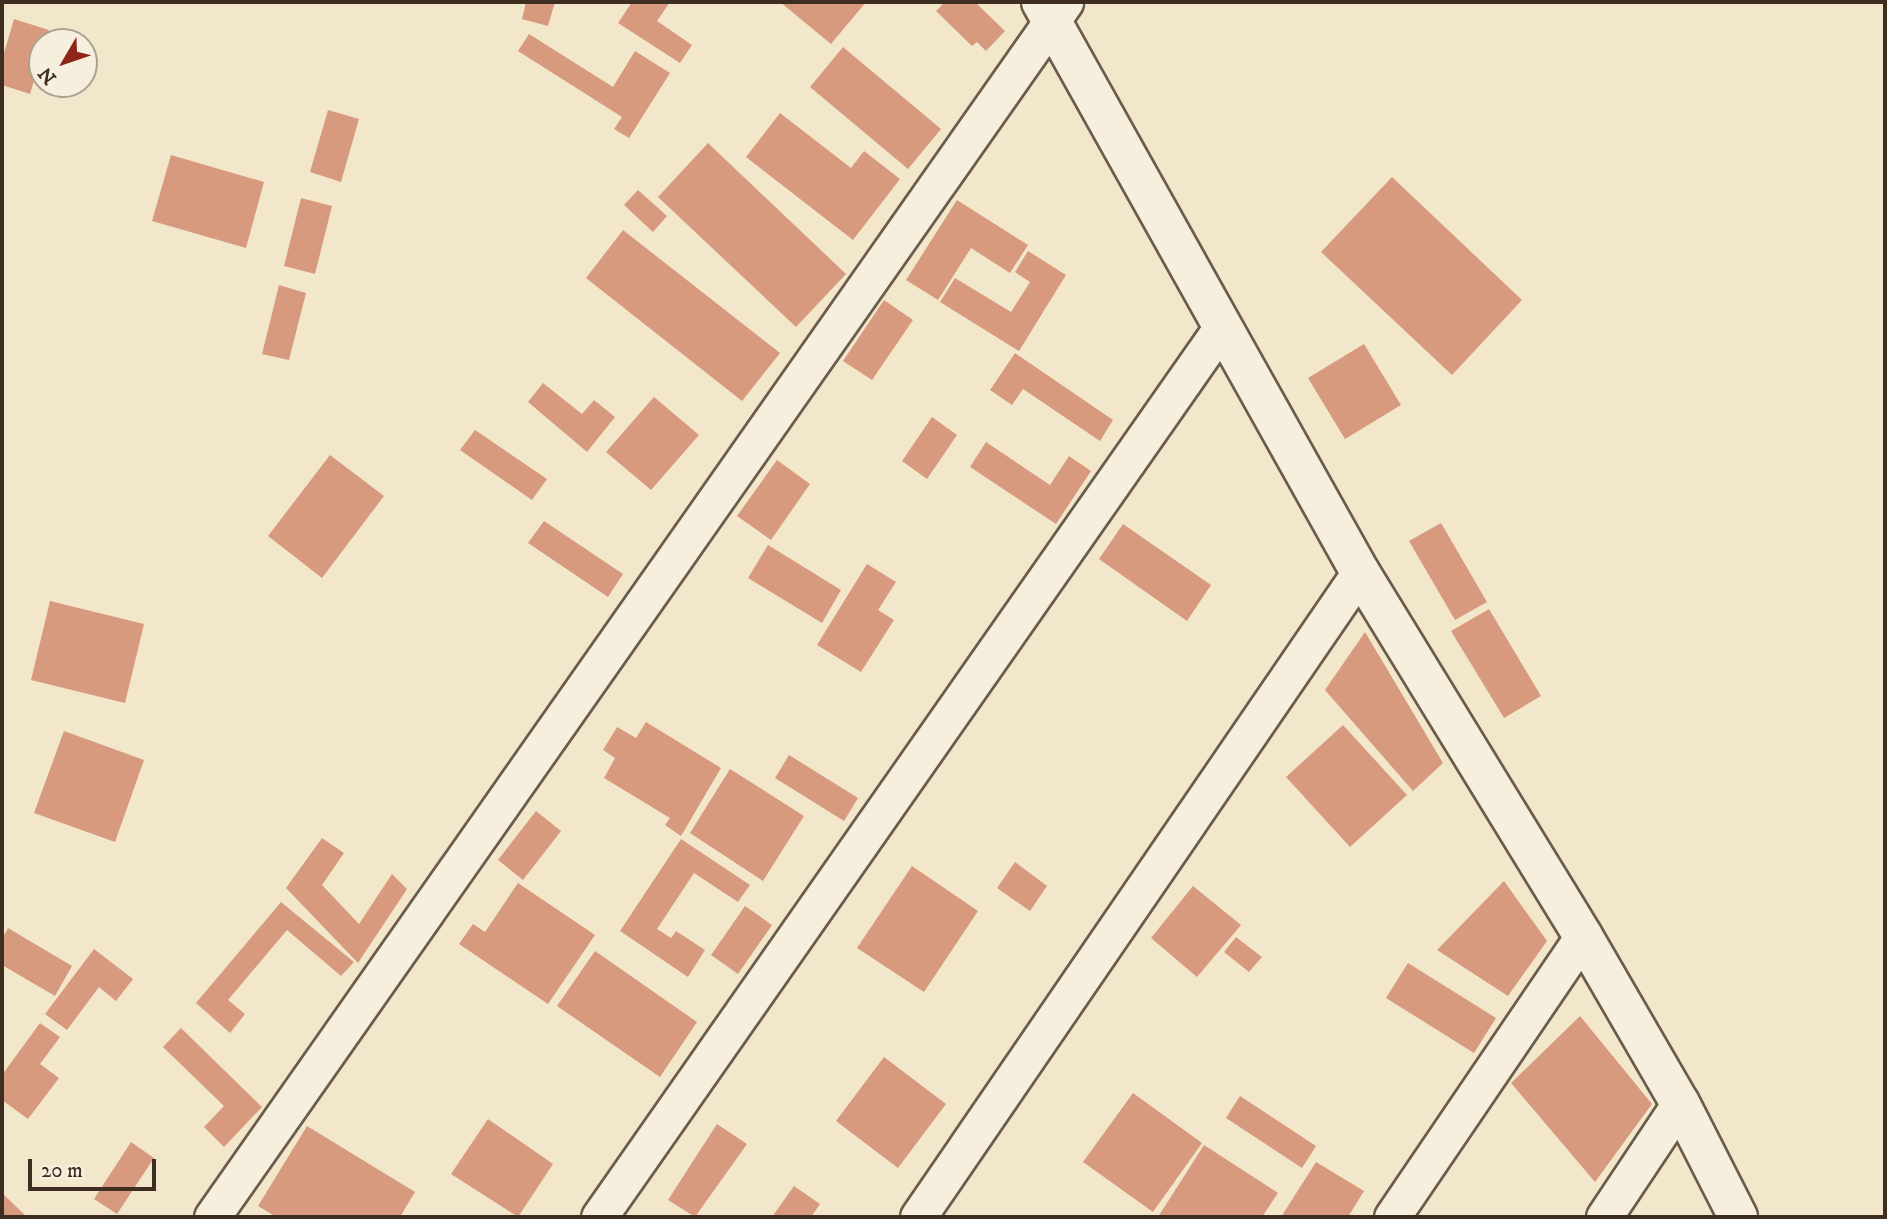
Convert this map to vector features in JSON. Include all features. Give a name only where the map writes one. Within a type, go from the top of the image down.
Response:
[{"type":"street","points":[[212,1217],[1053,7],[1221,328],[1360,572],[1583,936],[1680,1103],[1738,1217]]},
{"type":"street","points":[[599,1217],[1221,328]]},
{"type":"street","points":[[918,1217],[1360,572]]},
{"type":"street","points":[[1392,1217],[1583,936]]},
{"type":"street","points":[[1604,1217],[1680,1103]]},
{"type":"building","points":[[526,2],[555,2],[548,26],[522,19]]},
{"type":"building","points":[[632,2],[670,2],[657,21],[692,45],[680,63],[618,23]]},
{"type":"building","points":[[780,2],[866,2],[831,44]]},
{"type":"building","points":[[945,2],[975,2],[1005,31],[986,51],[977,42],[972,46],[936,11]]},
{"type":"building","points":[[14,19],[43,28],[28,28],[28,93],[2,85],[2,60]]},
{"type":"building","points":[[529,34],[613,87],[635,51],[670,73],[629,138],[614,129],[622,117],[518,51]]},
{"type":"building","points":[[843,47],[941,129],[908,169],[810,87]]},
{"type":"building","points":[[328,110],[359,119],[341,182],[310,172]]},
{"type":"building","points":[[780,113],[851,168],[864,151],[900,179],[853,240],[746,157]]},
{"type":"building","points":[[708,143],[846,274],[796,327],[658,197]]},
{"type":"building","points":[[171,155],[264,182],[246,248],[152,221]]},
{"type":"building","points":[[1392,177],[1522,300],[1452,375],[1321,252]]},
{"type":"building","points":[[638,190],[667,216],[653,232],[624,205]]},
{"type":"building","points":[[301,198],[332,206],[315,274],[284,266]]},
{"type":"building","points":[[957,200],[1028,245],[1010,273],[971,248],[938,300],[906,280]]},
{"type":"building","points":[[623,230],[780,353],[742,401],[586,278]]},
{"type":"building","points":[[1028,251],[1066,275],[1019,351],[940,302],[955,278],[1011,312],[1030,282],[1015,272]]},
{"type":"building","points":[[279,285],[306,293],[289,360],[262,354]]},
{"type":"building","points":[[884,300],[913,320],[872,380],[843,361]]},
{"type":"building","points":[[1364,344],[1401,405],[1345,439],[1308,378]]},
{"type":"building","points":[[1015,353],[1113,420],[1100,441],[1023,389],[1012,405],[990,390]]},
{"type":"building","points":[[543,383],[582,414],[594,400],[615,417],[587,452],[528,402]]},
{"type":"building","points":[[654,397],[699,435],[651,490],[606,452]]},
{"type":"building","points":[[932,417],[957,435],[927,479],[902,461]]},
{"type":"building","points":[[475,430],[547,479],[532,500],[460,450]]},
{"type":"building","points":[[986,442],[1050,485],[1069,456],[1091,471],[1056,524],[970,467]]},
{"type":"building","points":[[330,455],[384,496],[322,578],[268,536]]},
{"type":"building","points":[[777,460],[810,484],[771,540],[737,516]]},
{"type":"building","points":[[544,521],[623,574],[608,597],[528,543]]},
{"type":"building","points":[[1441,523],[1487,602],[1455,620],[1409,541]]},
{"type":"building","points":[[1123,524],[1211,585],[1187,621],[1099,559]]},
{"type":"building","points":[[768,545],[841,590],[822,623],[748,578]]},
{"type":"building","points":[[867,564],[896,582],[878,610],[894,620],[861,672],[817,645]]},
{"type":"building","points":[[50,601],[144,624],[125,703],[31,680]]},
{"type":"building","points":[[1489,609],[1541,696],[1504,718],[1451,631]]},
{"type":"building","points":[[1365,632],[1443,763],[1413,791],[1325,690]]},
{"type":"building","points":[[646,722],[721,768],[681,836],[665,825],[670,818],[604,778],[615,758],[603,750],[617,727],[636,738]]},
{"type":"building","points":[[1343,725],[1407,795],[1350,847],[1286,777]]},
{"type":"building","points":[[64,731],[144,760],[115,842],[34,813]]},
{"type":"building","points":[[789,755],[858,798],[844,821],[775,778]]},
{"type":"building","points":[[730,769],[804,816],[763,881],[690,833]]},
{"type":"building","points":[[536,811],[561,831],[523,880],[498,860]]},
{"type":"building","points":[[322,838],[344,853],[322,885],[359,924],[392,874],[407,889],[358,963],[286,888]]},
{"type":"building","points":[[681,839],[750,885],[738,902],[694,873],[657,929],[671,938],[676,931],[705,950],[688,977],[620,931]]},
{"type":"building","points":[[1015,862],[1047,886],[1030,911],[997,888]]},
{"type":"building","points":[[912,866],[978,911],[924,992],[857,948]]},
{"type":"building","points":[[1504,881],[1547,941],[1508,996],[1437,950]]},
{"type":"building","points":[[518,883],[595,935],[548,1004],[459,944],[473,924],[485,932]]},
{"type":"building","points":[[1193,886],[1241,925],[1197,977],[1151,938]]},
{"type":"building","points":[[281,902],[354,962],[341,976],[287,930],[228,1000],[245,1014],[230,1033],[196,1003]]},
{"type":"building","points":[[745,906],[772,925],[738,974],[711,955]]},
{"type":"building","points":[[8,928],[72,966],[55,996],[2,965],[2,939]]},
{"type":"building","points":[[1236,937],[1262,957],[1249,972],[1224,952]]},
{"type":"building","points":[[94,949],[133,979],[116,1001],[99,987],[67,1030],[45,1014]]},
{"type":"building","points":[[595,951],[697,1022],[660,1077],[557,1006]]},
{"type":"building","points":[[1408,963],[1496,1018],[1474,1053],[1386,998]]},
{"type":"building","points":[[1580,1016],[1652,1104],[1595,1182],[1511,1083]]},
{"type":"building","points":[[40,1023],[60,1037],[40,1064],[59,1078],[28,1119],[2,1100],[2,1075]]},
{"type":"building","points":[[181,1028],[262,1107],[224,1147],[204,1127],[224,1106],[163,1047]]},
{"type":"building","points":[[884,1057],[946,1104],[898,1168],[836,1121]]},
{"type":"building","points":[[1133,1093],[1202,1143],[1153,1212],[1083,1162]]},
{"type":"building","points":[[1240,1096],[1316,1146],[1302,1168],[1226,1118]]},
{"type":"building","points":[[488,1119],[553,1164],[518,1217],[451,1174]]},
{"type":"building","points":[[717,1124],[747,1144],[695,1217],[668,1200]]},
{"type":"building","points":[[307,1126],[415,1192],[400,1217],[276,1217],[258,1206]]},
{"type":"building","points":[[131,1142],[154,1158],[117,1214],[94,1199]]},
{"type":"building","points":[[1204,1145],[1278,1193],[1262,1217],[1158,1217]]},
{"type":"building","points":[[1316,1162],[1364,1191],[1348,1217],[1281,1217]]},
{"type":"building","points":[[794,1186],[820,1204],[811,1217],[772,1217]]},
{"type":"building","points":[[2,1193],[27,1217],[2,1217]]}]
